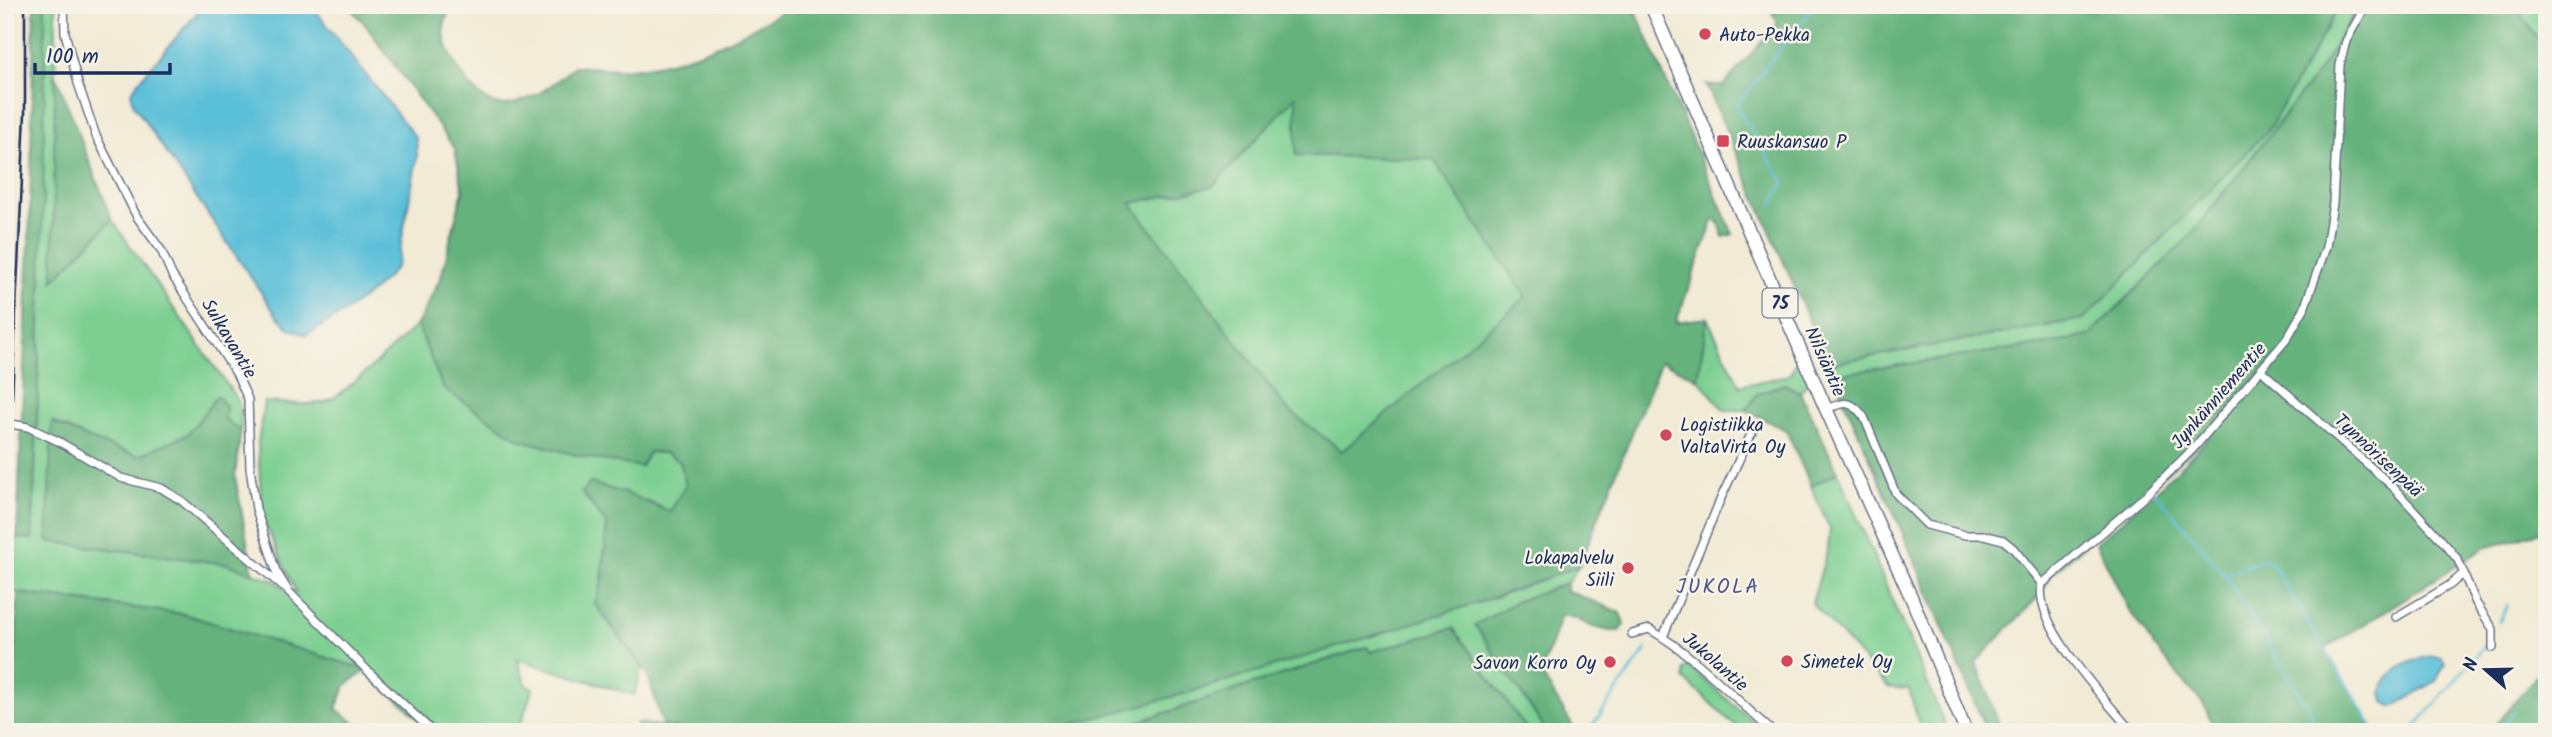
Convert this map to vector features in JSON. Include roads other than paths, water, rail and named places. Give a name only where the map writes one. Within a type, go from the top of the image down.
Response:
[{"type":"main road","name":"Nilsiäntie","points":[[1651,5],[1826,410],[1912,598],[1966,732]]},
{"type":"street","name":"Sulkavantie","points":[[64,5],[65,33],[96,136],[137,217],[161,250],[172,275],[236,373],[248,398],[250,468],[256,509],[276,571],[289,592],[433,732]]},
{"type":"street","name":"Jynkänniementie","points":[[2042,584],[2144,497],[2185,457],[2262,370],[2286,340],[2304,309],[2322,260],[2333,203],[2340,65],[2346,41],[2366,5]]},
{"type":"street","name":"Tynnörisenpää","points":[[2262,370],[2412,505],[2458,561],[2476,603],[2493,629],[2493,648]]},
{"type":"street","points":[[1826,410],[1843,403],[1856,406],[1864,417],[1896,494],[1927,525],[1965,535],[2003,540],[2013,548],[2042,584],[2042,605],[2064,649],[2132,732]]},
{"type":"street","points":[[5,426],[11,424],[28,427],[58,441],[121,478],[161,488],[182,501],[289,592]]},
{"type":"street","points":[[1663,636],[1721,498],[1754,428]]},
{"type":"street","points":[[2396,617],[2450,585],[2464,573]]},
{"type":"street","name":"Jukolantie","points":[[1633,635],[1649,629],[1663,636],[1773,732]]},
{"type":"water","points":[[204,5],[311,5],[416,138],[417,158],[397,265],[368,294],[306,335],[290,329],[277,316],[134,105],[131,93],[138,82]]},
{"type":"water","points":[[2433,656],[2441,657],[2445,663],[2436,681],[2393,707],[2384,702],[2383,692],[2389,676],[2405,665]]},
{"type":"waterway","points":[[1772,205],[1784,183],[1736,106],[1815,5]]},
{"type":"waterway","points":[[1813,8],[1828,5]]},
{"type":"waterway","points":[[2155,492],[2225,575],[2263,559],[2271,562],[2376,732]]},
{"type":"waterway","points":[[2225,575],[2312,714],[2307,732]]},
{"type":"waterway","points":[[2499,622],[2508,605]]},
{"type":"waterway","points":[[2411,732],[2489,641]]},
{"type":"waterway","points":[[1588,732],[1647,648]]},
{"type":"waterway","points":[[2497,732],[2513,713]]},
{"type":"railway","points":[[5,551],[25,113],[25,5]]},
{"type":"place","name":"Auto-Pekka","points":[[1705,34]]},
{"type":"place","name":"Ruuskansuo P","points":[[1723,141]]},
{"type":"place","name":"Logistiikka ValtaVirta Oy","points":[[1666,435]]},
{"type":"place","name":"Lokapalvelu Siili","points":[[1628,568]]},
{"type":"place","name":"Simetek Oy","points":[[1787,661]]},
{"type":"place","name":"Savon Korro Oy","points":[[1610,662]]},
{"type":"district","name":"JUKOLA","points":[[1718,586]]}]
